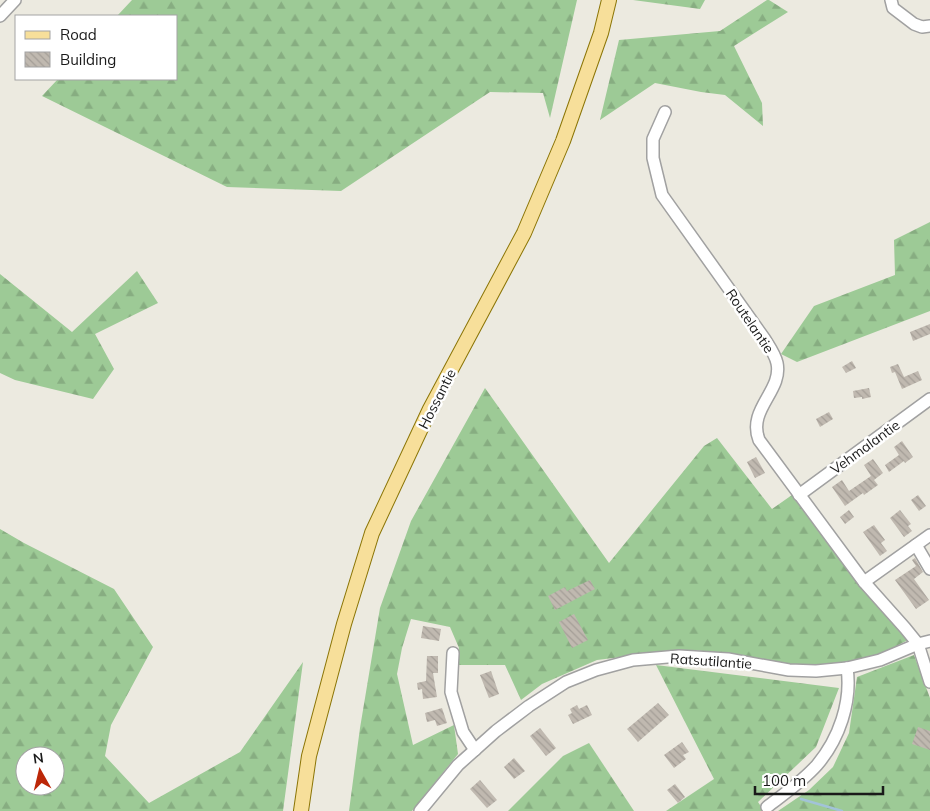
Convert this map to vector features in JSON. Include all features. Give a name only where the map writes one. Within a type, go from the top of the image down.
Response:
[{"type":"main road","name":"Hossantie","points":[[301,811],[309,756],[344,624],[372,533],[430,409],[524,233],[564,141],[601,33],[609,0]]},
{"type":"street","points":[[0,16],[15,0]]},
{"type":"street","points":[[891,0],[893,8],[914,24],[922,27],[930,26]]},
{"type":"street","name":"Routelantie","points":[[665,112],[653,139],[653,158],[662,195],[772,351],[777,363],[776,378],[756,423],[756,432],[864,582],[918,644]]},
{"type":"street","name":"Vehmalantie","points":[[799,494],[930,399]]},
{"type":"street","points":[[864,582],[930,535]]},
{"type":"street","points":[[916,545],[930,569]]},
{"type":"street","name":"Ratsutilantie","points":[[420,811],[458,765],[496,730],[528,706],[566,682],[596,670],[633,660],[679,656],[728,659],[788,670],[847,668],[880,660],[930,641]]},
{"type":"street","points":[[918,644],[930,682]]},
{"type":"street","points":[[453,652],[451,692],[463,732],[474,750]]},
{"type":"street","points":[[767,807],[798,784],[817,765],[831,744],[842,720],[847,700],[847,668]]},
{"type":"green space","points":[[132,0],[577,0],[550,118],[543,93],[490,92],[341,191],[227,187],[42,96],[57,80],[178,80],[178,15],[118,15]]},
{"type":"green space","points":[[633,0],[705,0],[700,9]]},
{"type":"green space","points":[[767,0],[788,12],[734,46],[762,103],[763,126],[725,95],[655,83],[600,120],[619,40],[720,31]]},
{"type":"green space","points":[[930,222],[930,311],[797,362],[781,354],[814,306],[895,275],[894,240]]},
{"type":"green space","points":[[137,271],[158,303],[95,334],[114,369],[93,399],[15,380],[0,373],[0,274],[72,332]]},
{"type":"green space","points":[[485,388],[609,563],[704,446],[717,438],[772,509],[792,495],[879,608],[908,640],[879,655],[844,663],[812,666],[783,664],[696,650],[597,660],[542,684],[521,700],[505,665],[458,665],[459,648],[450,627],[411,619],[402,648],[397,674],[413,745],[454,725],[458,754],[412,811],[349,811],[360,728],[380,608],[411,521]]},
{"type":"green space","points":[[0,529],[114,589],[153,647],[111,725],[105,756],[149,803],[240,752],[303,662],[283,811],[0,811]]},
{"type":"green space","points":[[914,655],[930,698],[930,811],[778,811],[809,790],[833,767],[849,733],[857,677]]},
{"type":"green space","points":[[656,665],[839,688],[816,747],[758,802],[764,811],[666,811],[714,779]]},
{"type":"green space","points":[[589,743],[634,811],[508,811],[563,756]]},
{"type":"building","points":[[930,324],[930,334],[913,341],[910,332]]},
{"type":"building","points":[[852,361],[856,368],[846,373],[842,367]]},
{"type":"building","points":[[898,364],[904,377],[918,371],[922,380],[902,389],[895,372],[892,373],[890,367]]},
{"type":"building","points":[[869,388],[871,397],[854,398],[853,391]]},
{"type":"building","points":[[829,412],[833,419],[820,427],[816,419]]},
{"type":"building","points":[[902,441],[913,457],[889,472],[885,465],[899,455],[894,447]]},
{"type":"building","points":[[756,457],[765,473],[755,478],[747,462]]},
{"type":"building","points":[[873,459],[883,473],[874,480],[878,485],[845,506],[832,487],[842,480],[849,491],[871,476],[864,465]]},
{"type":"building","points":[[918,495],[926,506],[919,511],[911,500]]},
{"type":"building","points":[[849,510],[854,517],[845,524],[840,517]]},
{"type":"building","points":[[900,510],[911,524],[908,526],[912,531],[904,537],[890,518]]},
{"type":"building","points":[[874,525],[885,540],[881,543],[887,551],[880,556],[863,532]]},
{"type":"building","points":[[915,558],[923,572],[914,579],[929,600],[916,609],[895,580],[916,566],[912,560]]},
{"type":"building","points":[[590,580],[595,589],[555,610],[548,596],[565,587],[567,591]]},
{"type":"building","points":[[574,614],[588,640],[572,648],[559,622]]},
{"type":"building","points":[[423,626],[441,629],[439,641],[421,638]]},
{"type":"building","points":[[427,656],[438,656],[438,673],[433,673],[437,697],[423,699],[422,689],[418,690],[417,683],[426,681]]},
{"type":"building","points":[[491,671],[499,694],[489,698],[480,675]]},
{"type":"building","points":[[658,703],[669,715],[638,742],[627,729]]},
{"type":"building","points":[[577,705],[579,709],[587,705],[592,715],[573,724],[568,715],[572,713],[570,709]]},
{"type":"building","points":[[442,708],[447,723],[437,726],[435,720],[427,722],[425,713]]},
{"type":"building","points":[[918,727],[930,731],[930,750],[912,744]]},
{"type":"building","points":[[540,728],[556,748],[546,756],[530,736]]},
{"type":"building","points":[[682,742],[689,752],[683,755],[686,759],[674,768],[664,755]]},
{"type":"building","points":[[514,758],[525,771],[514,779],[504,767]]},
{"type":"building","points":[[480,780],[497,800],[487,808],[470,789]]},
{"type":"building","points":[[675,784],[685,797],[678,803],[667,790]]},
{"type":"waterway","points":[[801,799],[842,811]]}]
